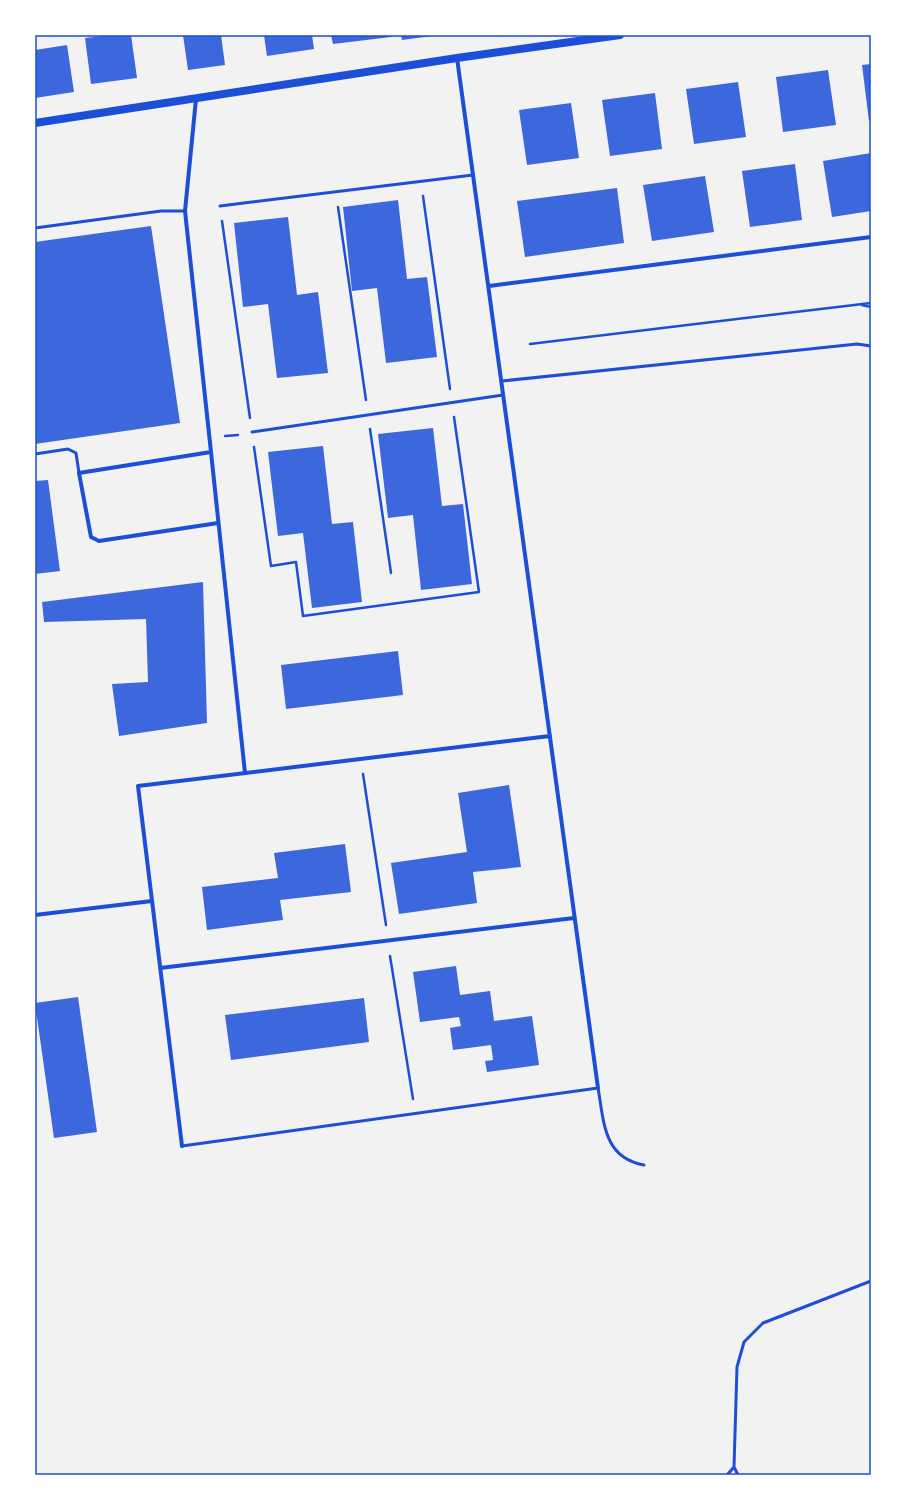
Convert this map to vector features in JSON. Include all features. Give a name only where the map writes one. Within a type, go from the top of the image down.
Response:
[{"type":"main road","points":[[35,123],[457,58],[620,35]]},
{"type":"street","points":[[457,58],[598,1088]]},
{"type":"street","points":[[196,99],[186,211],[245,773]]},
{"type":"street","points":[[489,286],[871,237]]},
{"type":"street","points":[[211,452],[79,473],[91,537],[99,541],[218,523]]},
{"type":"street","points":[[182,1146],[138,786],[550,736]]},
{"type":"street","points":[[35,916],[152,901]]},
{"type":"street","points":[[160,968],[574,918]]},
{"type":"lane","points":[[220,206],[474,175]]},
{"type":"lane","points":[[35,228],[161,210],[186,211]]},
{"type":"lane","points":[[502,382],[857,344],[871,346]]},
{"type":"lane","points":[[252,432],[503,395]]},
{"type":"lane","points":[[35,454],[68,449],[76,453],[79,473]]},
{"type":"lane","points":[[182,1146],[598,1088],[607,1138],[620,1155],[635,1163],[644,1165]]},
{"type":"lane","points":[[738,1475],[734,1467],[737,1367],[744,1342],[763,1323],[871,1281]]},
{"type":"lane","points":[[727,1475],[734,1467]]},
{"type":"path","points":[[220,206],[271,566],[296,562],[303,616],[479,592],[421,181]]},
{"type":"path","points":[[336,192],[392,573]]},
{"type":"path","points":[[530,344],[871,303]]},
{"type":"path","points":[[859,305],[871,307]]},
{"type":"path","points":[[210,439],[252,432]]},
{"type":"building","points":[[112,35],[131,35],[137,78],[91,84],[85,38]]},
{"type":"building","points":[[183,35],[221,35],[225,65],[188,70]]},
{"type":"building","points":[[264,35],[312,35],[314,49],[267,56]]},
{"type":"building","points":[[331,35],[391,35],[391,37],[333,44]]},
{"type":"building","points":[[401,35],[432,35],[432,36],[402,40]]},
{"type":"building","points":[[67,45],[74,92],[35,98],[35,50]]},
{"type":"building","points":[[871,64],[871,120],[869,121],[862,65]]},
{"type":"building","points":[[828,70],[836,125],[783,132],[776,77]]},
{"type":"building","points":[[738,82],[746,137],[694,144],[686,89]]},
{"type":"building","points":[[655,93],[662,149],[610,156],[602,100]]},
{"type":"building","points":[[571,103],[579,158],[527,165],[519,110]]},
{"type":"building","points":[[871,153],[871,211],[832,217],[823,161]]},
{"type":"building","points":[[795,164],[802,220],[750,227],[742,171]]},
{"type":"building","points":[[705,176],[714,232],[652,241],[643,185]]},
{"type":"building","points":[[617,188],[624,243],[525,257],[517,201]]},
{"type":"building","points":[[398,200],[407,279],[427,277],[437,357],[386,363],[377,288],[352,291],[343,207]]},
{"type":"building","points":[[288,217],[297,295],[318,292],[328,373],[277,378],[268,304],[243,307],[234,223]]},
{"type":"building","points":[[151,226],[180,423],[35,444],[35,242]]},
{"type":"building","points":[[433,428],[442,506],[463,504],[472,584],[421,590],[413,515],[388,518],[378,434]]},
{"type":"building","points":[[323,446],[332,524],[353,522],[362,602],[312,608],[303,533],[278,536],[268,452]]},
{"type":"building","points":[[48,480],[60,571],[35,574],[35,481]]},
{"type":"building","points":[[203,582],[207,723],[119,736],[112,684],[148,682],[146,619],[44,622],[42,602]]},
{"type":"building","points":[[398,651],[403,695],[286,709],[281,665]]},
{"type":"building","points":[[509,785],[521,867],[473,872],[477,903],[399,914],[391,863],[467,852],[458,793]]},
{"type":"building","points":[[345,844],[351,892],[280,900],[283,920],[207,930],[202,887],[278,878],[274,853]]},
{"type":"building","points":[[456,966],[460,995],[490,991],[494,1021],[532,1016],[539,1065],[487,1072],[485,1061],[493,1060],[491,1045],[453,1050],[450,1028],[461,1026],[459,1017],[420,1022],[413,972]]},
{"type":"building","points":[[78,997],[97,1132],[54,1138],[35,1003]]},
{"type":"building","points":[[364,998],[369,1042],[231,1060],[225,1015]]}]
